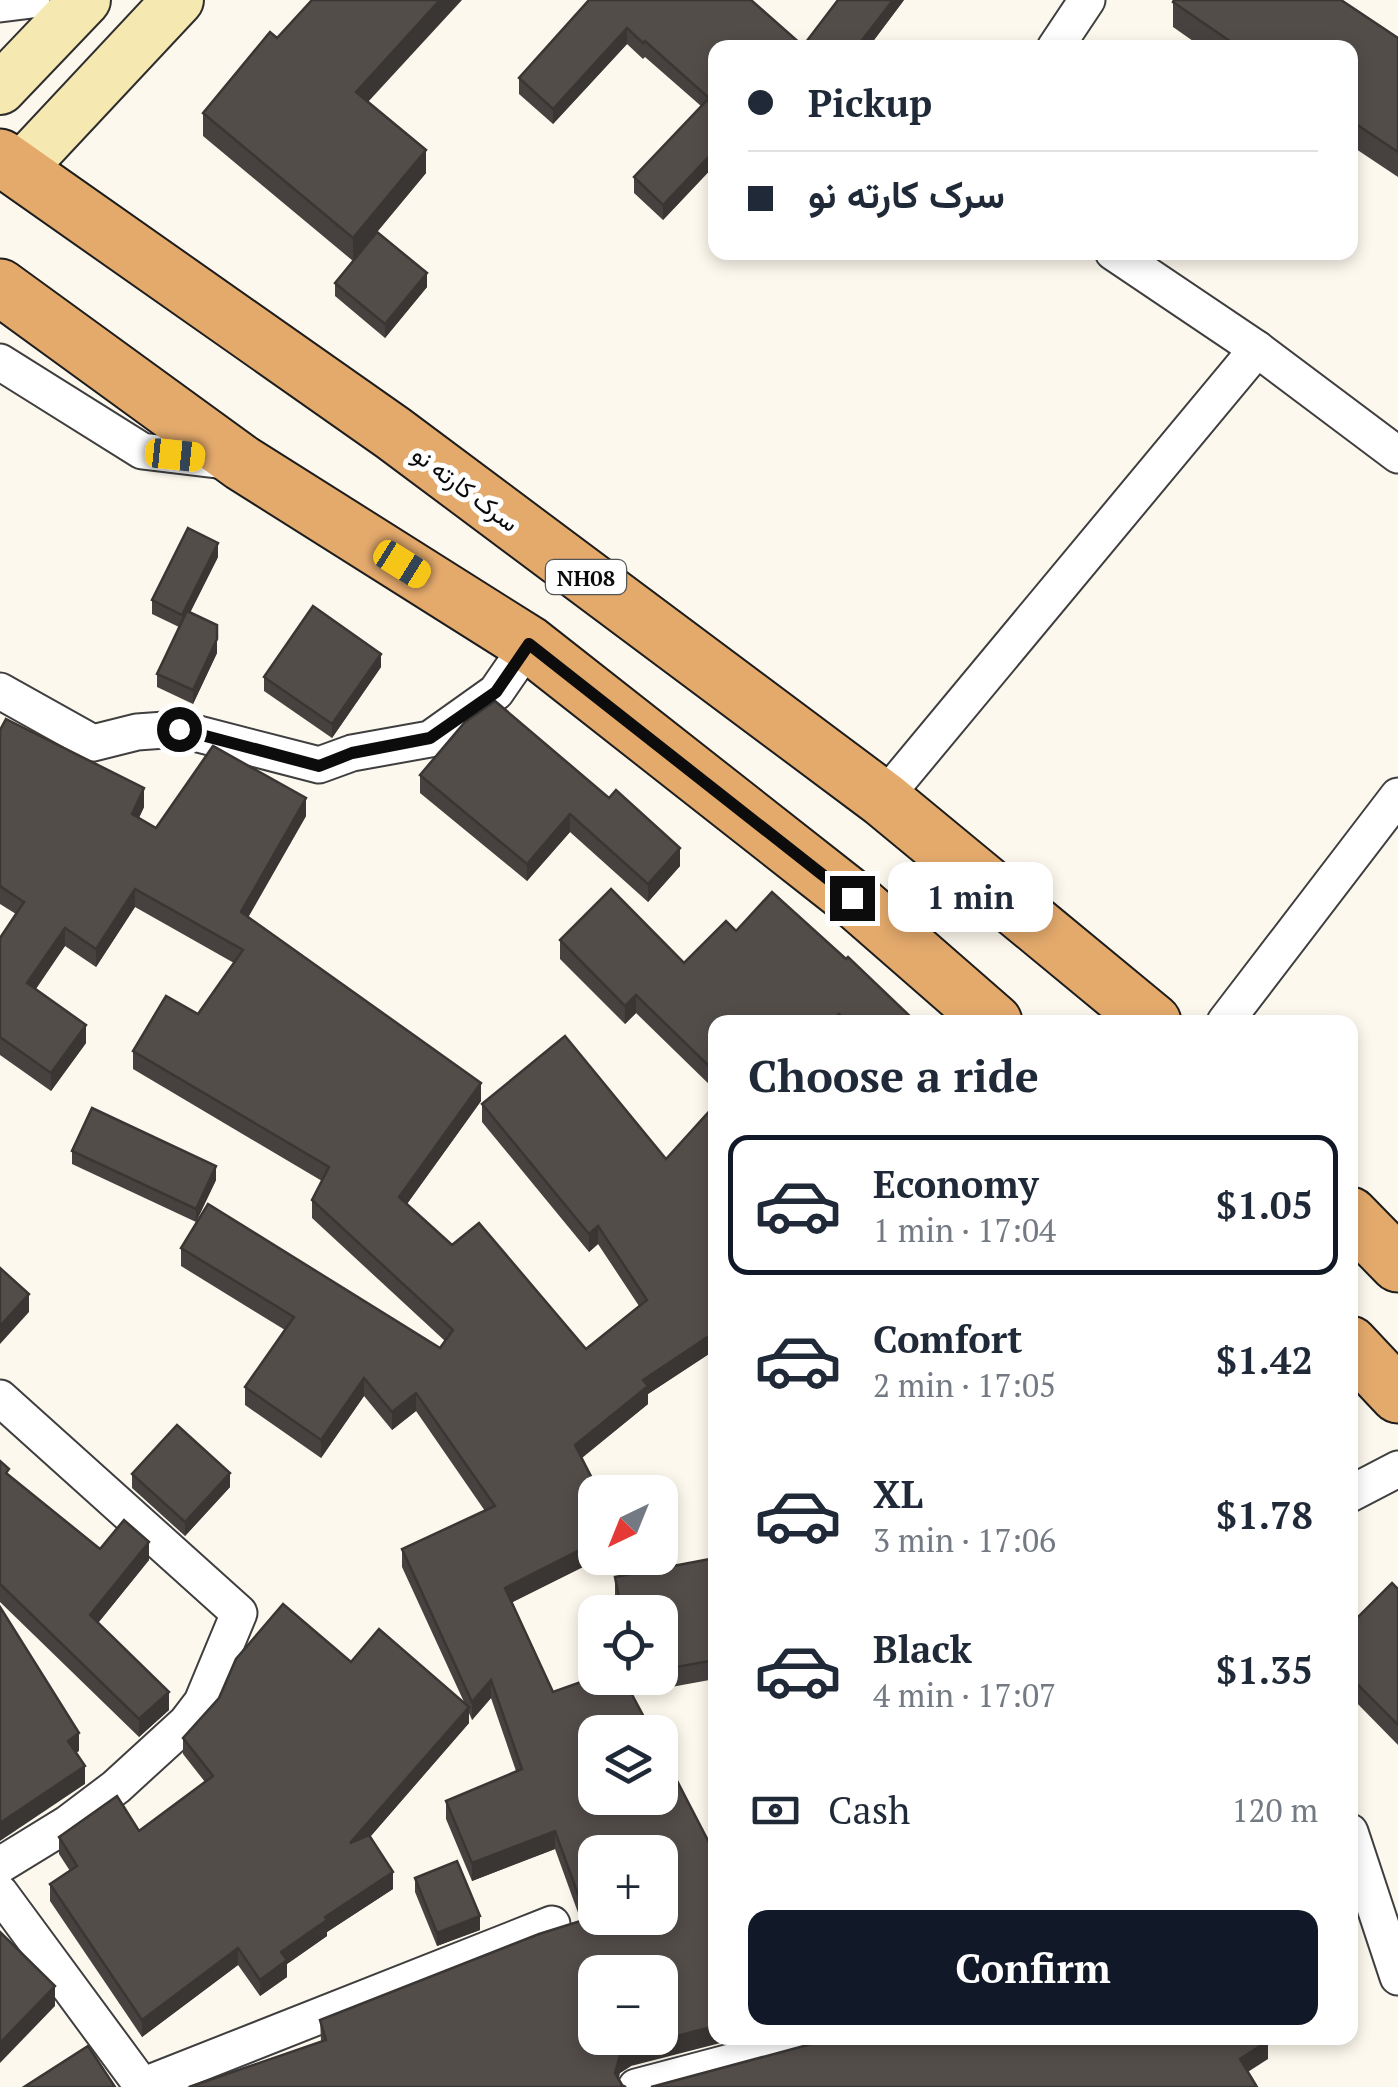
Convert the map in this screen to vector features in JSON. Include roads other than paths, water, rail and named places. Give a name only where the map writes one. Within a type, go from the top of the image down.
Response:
[{"type":"highway","name":"سرک کارته نو","points":[[9,164],[393,433],[883,799],[1145,1015]]},
{"type":"highway","points":[[0,287],[242,463],[529,644],[852,898],[986,1015]]},
{"type":"highway","points":[[1358,1223],[1398,1264]]},
{"type":"highway","points":[[1358,1352],[1398,1395]]},
{"type":"main road","points":[[0,88],[85,0]]},
{"type":"main road","points":[[9,164],[178,0]]},
{"type":"street","points":[[0,4],[32,0]]},
{"type":"street","points":[[1060,40],[1086,0]]},
{"type":"street","points":[[1125,260],[1257,348],[1398,455]]},
{"type":"street","points":[[883,799],[1257,348]]},
{"type":"street","points":[[0,362],[142,451],[242,463]]},
{"type":"street","points":[[0,691],[93,743],[137,732],[179,729],[319,766],[352,753],[430,738],[496,692],[529,644]]},
{"type":"street","points":[[1230,1015],[1398,796]]},
{"type":"street","points":[[0,1398],[228,1599],[239,1613],[202,1702],[186,1723],[104,1796],[0,1866]]},
{"type":"street","points":[[1358,1490],[1398,1468]]},
{"type":"street","points":[[1358,1856],[1398,1978]]},
{"type":"street","points":[[0,1893],[143,2086],[552,1924]]},
{"type":"street","points":[[636,2087],[794,2045]]}]
